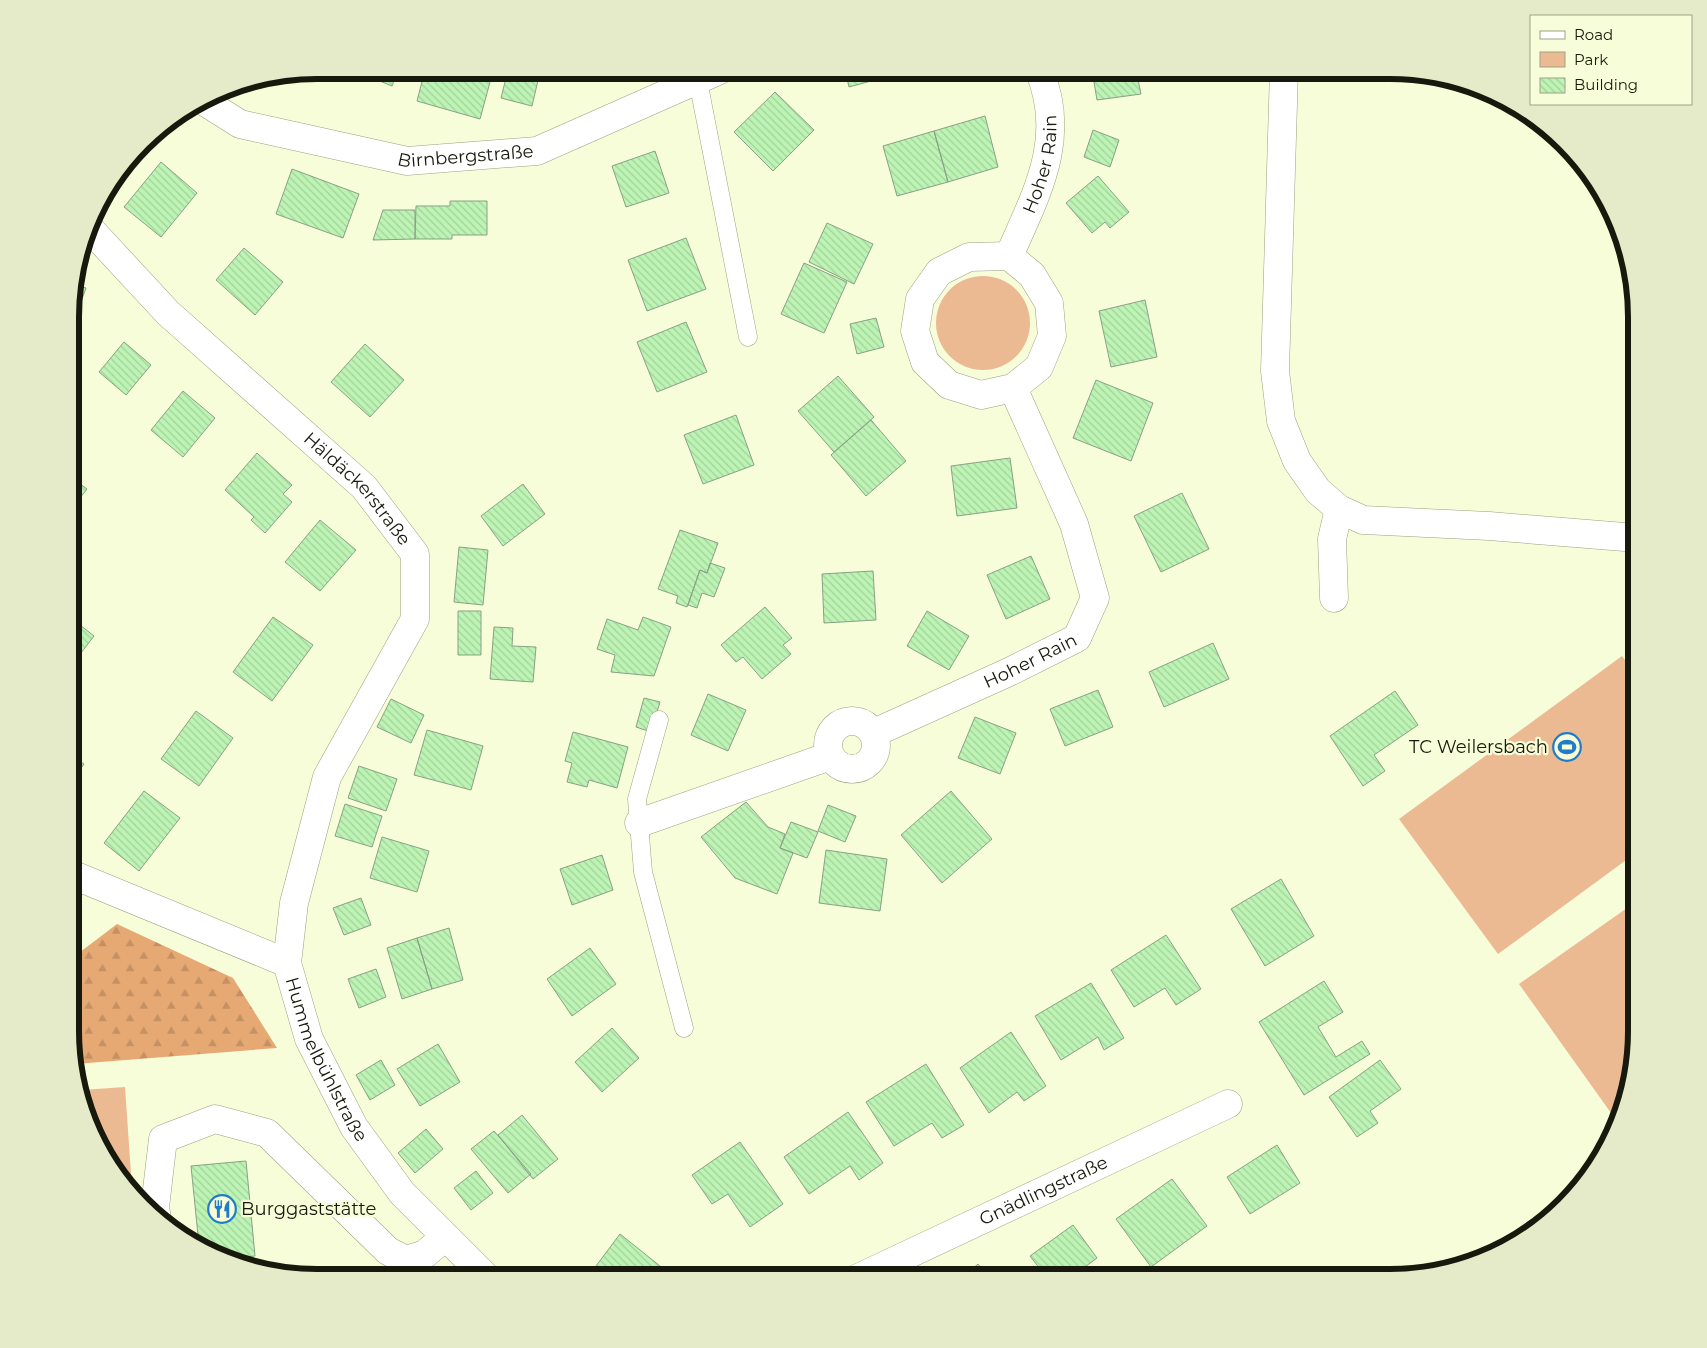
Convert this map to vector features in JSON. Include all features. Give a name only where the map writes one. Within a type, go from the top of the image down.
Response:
[{"type":"street","name":"Birnbergstraße","points":[[209,105],[240,124],[407,162],[537,151],[693,79]]},
{"type":"street","name":"Hoher Rain","points":[[1009,256],[1044,176],[1052,123],[1041,79]]},
{"type":"street","points":[[1284,79],[1275,371],[1281,421],[1298,461],[1318,491],[1339,509],[1363,520],[1489,526],[1628,537]]},
{"type":"street","name":"Häldäckerstraße","points":[[94,233],[168,313],[364,486],[415,554],[415,618],[327,777],[294,903],[287,963]]},
{"type":"street","points":[[1009,256],[1032,275],[1049,303],[1052,336],[1039,367],[1013,388],[981,394],[949,385],[925,362],[914,331],[920,298],[940,272],[969,257],[1009,256]]},
{"type":"street","name":"Hoher Rain","points":[[639,823],[830,756],[828,749],[830,734],[841,723],[856,720],[863,722],[874,733],[991,680],[1077,638],[1095,598],[1074,524],[1013,388]]},
{"type":"street","points":[[1334,598],[1332,539],[1339,509]]},
{"type":"street","name":"Hummelbühlstraße","points":[[79,877],[287,963],[309,1039],[354,1126],[402,1193],[478,1269]]},
{"type":"street","name":"Gnädlingstraße","points":[[877,1269],[1228,1104]]},
{"type":"street","points":[[155,1206],[163,1139],[215,1119],[267,1134],[388,1251],[406,1260],[424,1254],[445,1237]]},
{"type":"lane","points":[[705,79],[748,337]]},
{"type":"lane","points":[[659,720],[637,800],[643,872],[684,1028]]},
{"type":"green space","points":[[983,276],[1001,279],[1016,290],[1027,305],[1030,323],[1027,341],[1016,356],[1001,367],[983,370],[965,367],[950,356],[939,341],[936,323],[939,305],[950,290],[965,279]]},
{"type":"green space","name":"TC Weilersbach","points":[[1622,656],[1628,664],[1628,859],[1498,954],[1399,819]]},
{"type":"green space","points":[[1628,907],[1628,1047],[1624,1078],[1613,1115],[1519,984]]},
{"type":"green space","points":[[117,924],[233,978],[277,1048],[81,1064],[79,1047],[79,953]]},
{"type":"green space","points":[[125,1087],[131,1180],[103,1136],[91,1108],[86,1090]]},
{"type":"building","points":[[375,79],[395,79],[392,86]]},
{"type":"building","points":[[423,79],[491,79],[480,119],[417,101]]},
{"type":"building","points":[[506,79],[538,79],[532,106],[501,98]]},
{"type":"building","points":[[847,79],[879,79],[849,87]]},
{"type":"building","points":[[1094,79],[1138,79],[1141,94],[1097,100]]},
{"type":"building","points":[[775,92],[814,130],[773,171],[734,132]]},
{"type":"building","points":[[985,116],[998,167],[948,182],[934,131]]},
{"type":"building","points":[[1093,130],[1119,140],[1110,167],[1084,157]]},
{"type":"building","points":[[934,131],[948,182],[897,196],[883,146]]},
{"type":"building","points":[[655,151],[669,193],[626,207],[612,166]]},
{"type":"building","points":[[161,162],[197,193],[161,237],[124,207]]},
{"type":"building","points":[[292,169],[359,194],[343,238],[276,214]]},
{"type":"building","points":[[1098,176],[1129,212],[1110,228],[1105,222],[1092,233],[1066,203]]},
{"type":"building","points":[[450,201],[487,201],[487,235],[452,235],[452,239],[415,239],[416,206],[450,206]]},
{"type":"building","points":[[383,210],[415,210],[415,239],[373,240]]},
{"type":"building","points":[[827,223],[873,244],[854,284],[809,262]]},
{"type":"building","points":[[686,238],[706,289],[647,311],[628,260]]},
{"type":"building","points":[[244,248],[283,282],[255,315],[216,280]]},
{"type":"building","points":[[804,263],[847,282],[824,333],[781,314]]},
{"type":"building","points":[[81,286],[86,288],[79,308]]},
{"type":"building","points":[[1145,300],[1157,357],[1111,367],[1099,311]]},
{"type":"building","points":[[876,318],[884,347],[857,354],[850,324]]},
{"type":"building","points":[[686,322],[707,372],[657,392],[637,342]]},
{"type":"building","points":[[124,342],[151,365],[126,395],[99,372]]},
{"type":"building","points":[[365,344],[404,380],[370,417],[331,382]]},
{"type":"building","points":[[838,376],[874,417],[834,452],[798,411]]},
{"type":"building","points":[[1096,380],[1153,403],[1131,461],[1073,438]]},
{"type":"building","points":[[183,391],[215,418],[183,457],[151,430]]},
{"type":"building","points":[[736,415],[754,465],[703,484],[684,435]]},
{"type":"building","points":[[871,420],[906,461],[866,496],[831,455]]},
{"type":"building","points":[[257,453],[292,485],[283,494],[292,502],[265,533],[251,520],[254,517],[225,490]]},
{"type":"building","points":[[1010,458],[1017,508],[957,516],[951,466]]},
{"type":"building","points":[[79,483],[87,489],[79,499]]},
{"type":"building","points":[[523,484],[545,514],[503,546],[481,516]]},
{"type":"building","points":[[1182,493],[1209,549],[1161,572],[1134,516]]},
{"type":"building","points":[[320,520],[356,550],[320,591],[285,562]]},
{"type":"building","points":[[680,530],[718,543],[707,573],[700,570],[687,607],[676,603],[678,596],[658,589]]},
{"type":"building","points":[[459,547],[488,550],[483,605],[454,602]]},
{"type":"building","points":[[1031,556],[1050,599],[1006,619],[987,575]]},
{"type":"building","points":[[710,563],[725,568],[714,597],[702,593],[697,608],[688,605],[700,570],[707,573]]},
{"type":"building","points":[[873,571],[876,620],[824,623],[822,574]]},
{"type":"building","points":[[765,607],[792,638],[783,645],[791,654],[762,679],[743,657],[736,662],[721,645]]},
{"type":"building","points":[[458,611],[481,611],[481,655],[458,655]]},
{"type":"building","points":[[927,611],[969,636],[949,670],[907,646]]},
{"type":"building","points":[[273,617],[313,645],[272,701],[233,672]]},
{"type":"building","points":[[643,617],[671,627],[654,676],[611,672],[615,655],[597,649],[607,619],[638,630]]},
{"type":"building","points":[[79,624],[94,636],[79,656]]},
{"type":"building","points":[[494,627],[513,628],[512,646],[536,647],[533,682],[490,679]]},
{"type":"building","points":[[1213,643],[1229,679],[1164,707],[1149,672]]},
{"type":"building","points":[[1098,690],[1113,727],[1065,746],[1050,709]]},
{"type":"building","points":[[1395,691],[1418,725],[1374,755],[1385,771],[1363,786],[1330,736]]},
{"type":"building","points":[[708,694],[746,710],[728,751],[691,735]]},
{"type":"building","points":[[644,698],[660,702],[651,732],[636,727]]},
{"type":"building","points":[[391,699],[424,715],[411,743],[377,727]]},
{"type":"building","points":[[196,711],[233,738],[199,786],[161,759]]},
{"type":"building","points":[[975,717],[1016,733],[1000,774],[958,758]]},
{"type":"building","points":[[427,730],[483,746],[471,790],[414,775]]},
{"type":"building","points":[[573,732],[628,747],[617,788],[589,780],[587,787],[567,782],[572,763],[565,761]]},
{"type":"building","points":[[79,761],[84,764],[79,771]]},
{"type":"building","points":[[359,766],[397,779],[386,811],[348,798]]},
{"type":"building","points":[[144,791],[180,818],[139,871],[104,843]]},
{"type":"building","points":[[951,791],[992,839],[942,883],[901,835]]},
{"type":"building","points":[[746,802],[768,827],[785,834],[780,848],[793,853],[777,894],[735,878],[701,837]]},
{"type":"building","points":[[345,804],[382,816],[372,847],[335,836]]},
{"type":"building","points":[[828,805],[856,816],[845,842],[818,831]]},
{"type":"building","points":[[791,822],[818,832],[807,858],[780,848]]},
{"type":"building","points":[[382,837],[429,851],[417,892],[370,878]]},
{"type":"building","points":[[826,850],[887,859],[880,911],[819,903]]},
{"type":"building","points":[[602,855],[613,890],[572,905],[560,869]]},
{"type":"building","points":[[1281,879],[1314,936],[1265,966],[1231,909]]},
{"type":"building","points":[[361,898],[371,925],[344,935],[333,908]]},
{"type":"building","points":[[449,928],[463,980],[432,989],[417,938]]},
{"type":"building","points":[[1166,935],[1201,989],[1176,1005],[1165,988],[1134,1007],[1111,970]]},
{"type":"building","points":[[417,938],[432,989],[402,999],[387,948]]},
{"type":"building","points":[[590,948],[616,984],[572,1016],[547,979]]},
{"type":"building","points":[[376,969],[386,997],[359,1008],[348,979]]},
{"type":"building","points":[[1324,981],[1343,1012],[1318,1027],[1336,1057],[1362,1041],[1370,1054],[1304,1095],[1259,1022]]},
{"type":"building","points":[[1091,983],[1124,1038],[1104,1050],[1098,1037],[1061,1060],[1035,1016]]},
{"type":"building","points":[[612,1028],[639,1058],[602,1092],[575,1062]]},
{"type":"building","points":[[1011,1032],[1046,1086],[1024,1101],[1017,1092],[989,1113],[960,1068]]},
{"type":"building","points":[[438,1044],[460,1082],[420,1106],[397,1069]]},
{"type":"building","points":[[381,1060],[395,1085],[370,1100],[356,1075]]},
{"type":"building","points":[[1380,1060],[1401,1089],[1370,1111],[1378,1123],[1357,1137],[1329,1097]]},
{"type":"building","points":[[926,1064],[964,1125],[942,1138],[932,1123],[894,1146],[866,1102]]},
{"type":"building","points":[[848,1112],[883,1163],[859,1180],[850,1166],[809,1194],[784,1157]]},
{"type":"building","points":[[522,1115],[558,1159],[533,1179],[498,1135]]},
{"type":"building","points":[[426,1129],[443,1149],[415,1173],[398,1153]]},
{"type":"building","points":[[494,1131],[531,1174],[508,1193],[471,1149]]},
{"type":"building","points":[[740,1142],[783,1204],[750,1227],[728,1194],[712,1204],[692,1175]]},
{"type":"building","points":[[1277,1145],[1300,1183],[1250,1214],[1227,1177]]},
{"type":"building","points":[[246,1161],[255,1256],[240,1257],[198,1237],[191,1166]]},
{"type":"building","points":[[476,1171],[493,1193],[471,1210],[454,1188]]},
{"type":"building","points":[[1172,1179],[1207,1226],[1151,1267],[1116,1219]]},
{"type":"building","points":[[1073,1225],[1097,1258],[1082,1269],[1040,1269],[1030,1256]]},
{"type":"building","points":[[620,1234],[664,1269],[594,1269]]},
{"type":"building","points":[[978,1264],[982,1269],[972,1269]]},
{"type":"place","name":"TC Weilersbach","points":[[1567,747]]},
{"type":"place","name":"Burggaststätte","points":[[222,1209]]}]
